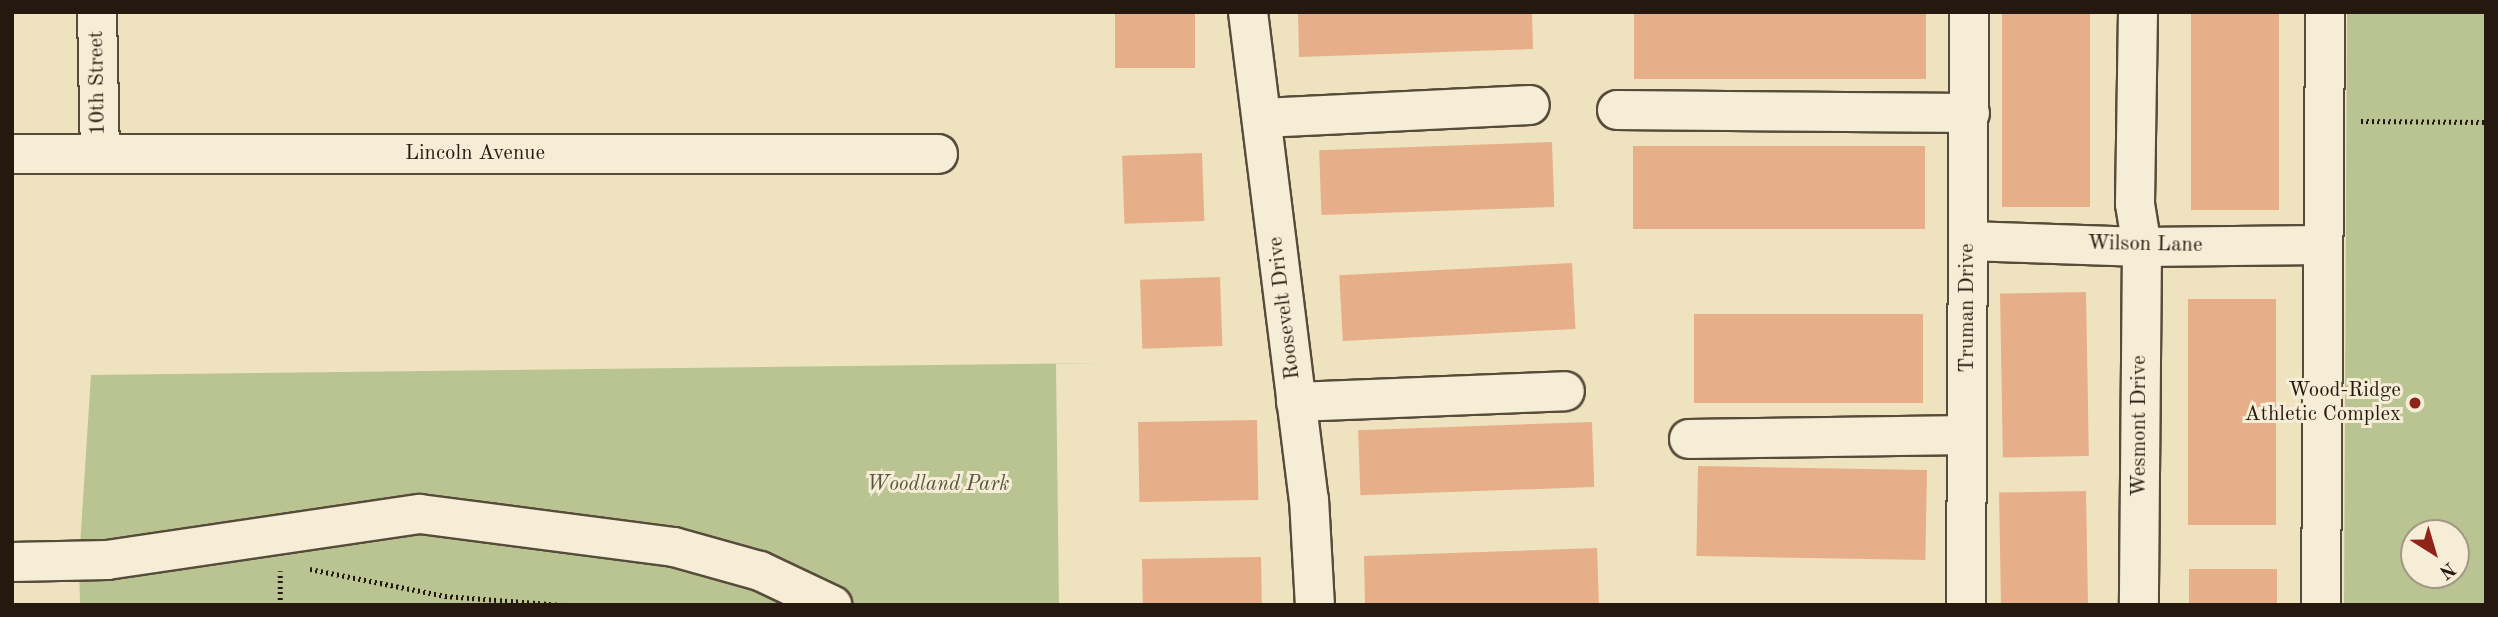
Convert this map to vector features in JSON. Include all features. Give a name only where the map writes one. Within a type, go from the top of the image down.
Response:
[{"type":"street","name":"10th Street","points":[[97,12],[100,154]]},
{"type":"street","name":"Roosevelt Drive","points":[[1248,12],[1309,499],[1315,605]]},
{"type":"street","name":"Truman Drive","points":[[1966,605],[1969,12]]},
{"type":"street","name":"Wesmont Drive","points":[[2138,12],[2135,204],[2142,247],[2138,605]]},
{"type":"street","points":[[2321,605],[2325,12]]},
{"type":"street","points":[[1263,118],[1530,105]]},
{"type":"street","points":[[1617,110],[1970,113]]},
{"type":"street","name":"Lincoln Avenue","points":[[12,154],[938,154]]},
{"type":"street","name":"Wilson Lane","points":[[1968,241],[2142,247],[2323,245]]},
{"type":"street","points":[[1296,402],[1564,391]]},
{"type":"street","points":[[1689,439],[1967,435]]},
{"type":"street","points":[[12,562],[79,562],[421,514],[674,547],[760,571],[832,605]]},
{"type":"path","points":[[2360,121],[2486,122]]},
{"type":"path","points":[[280,562],[280,605]]},
{"type":"path","points":[[305,568],[445,596],[562,605]]},
{"type":"green space","name":"Wood-Ridge Athletic Complex","points":[[2347,12],[2486,12],[2486,605],[2344,605]]},
{"type":"green space","name":"Woodland Park","points":[[1108,363],[1056,364],[1059,605],[80,605],[79,562],[91,375]]},
{"type":"building","points":[[1115,12],[1195,12],[1195,68],[1115,68]]},
{"type":"building","points":[[1298,12],[1532,12],[1533,49],[1299,57]]},
{"type":"building","points":[[1634,12],[1926,12],[1926,79],[1634,79]]},
{"type":"building","points":[[2002,12],[2090,12],[2090,207],[2002,207]]},
{"type":"building","points":[[2191,12],[2279,12],[2279,210],[2191,210]]},
{"type":"building","points":[[1552,142],[1554,207],[1321,215],[1319,150]]},
{"type":"building","points":[[1633,146],[1925,146],[1925,229],[1633,229]]},
{"type":"building","points":[[1202,153],[1204,221],[1124,224],[1122,156]]},
{"type":"building","points":[[1572,263],[1575,329],[1343,341],[1339,275]]},
{"type":"building","points":[[1220,277],[1222,346],[1142,349],[1140,280]]},
{"type":"building","points":[[2086,292],[2089,456],[2003,457],[2000,294]]},
{"type":"building","points":[[2188,299],[2276,299],[2276,525],[2188,525]]},
{"type":"building","points":[[1694,314],[1923,314],[1923,403],[1694,403]]},
{"type":"building","points":[[1257,420],[1258,500],[1139,502],[1138,422]]},
{"type":"building","points":[[1592,422],[1594,487],[1360,495],[1358,430]]},
{"type":"building","points":[[1698,466],[1927,470],[1925,560],[1696,556]]},
{"type":"building","points":[[2086,491],[2088,605],[2001,605],[1999,493]]},
{"type":"building","points":[[1597,548],[1599,605],[1365,605],[1364,556]]},
{"type":"building","points":[[1261,557],[1262,605],[1143,605],[1142,559]]},
{"type":"building","points":[[2189,569],[2277,569],[2277,605],[2189,605]]},
{"type":"place","name":"Wood-Ridge Athletic Complex","points":[[2415,403]]}]
